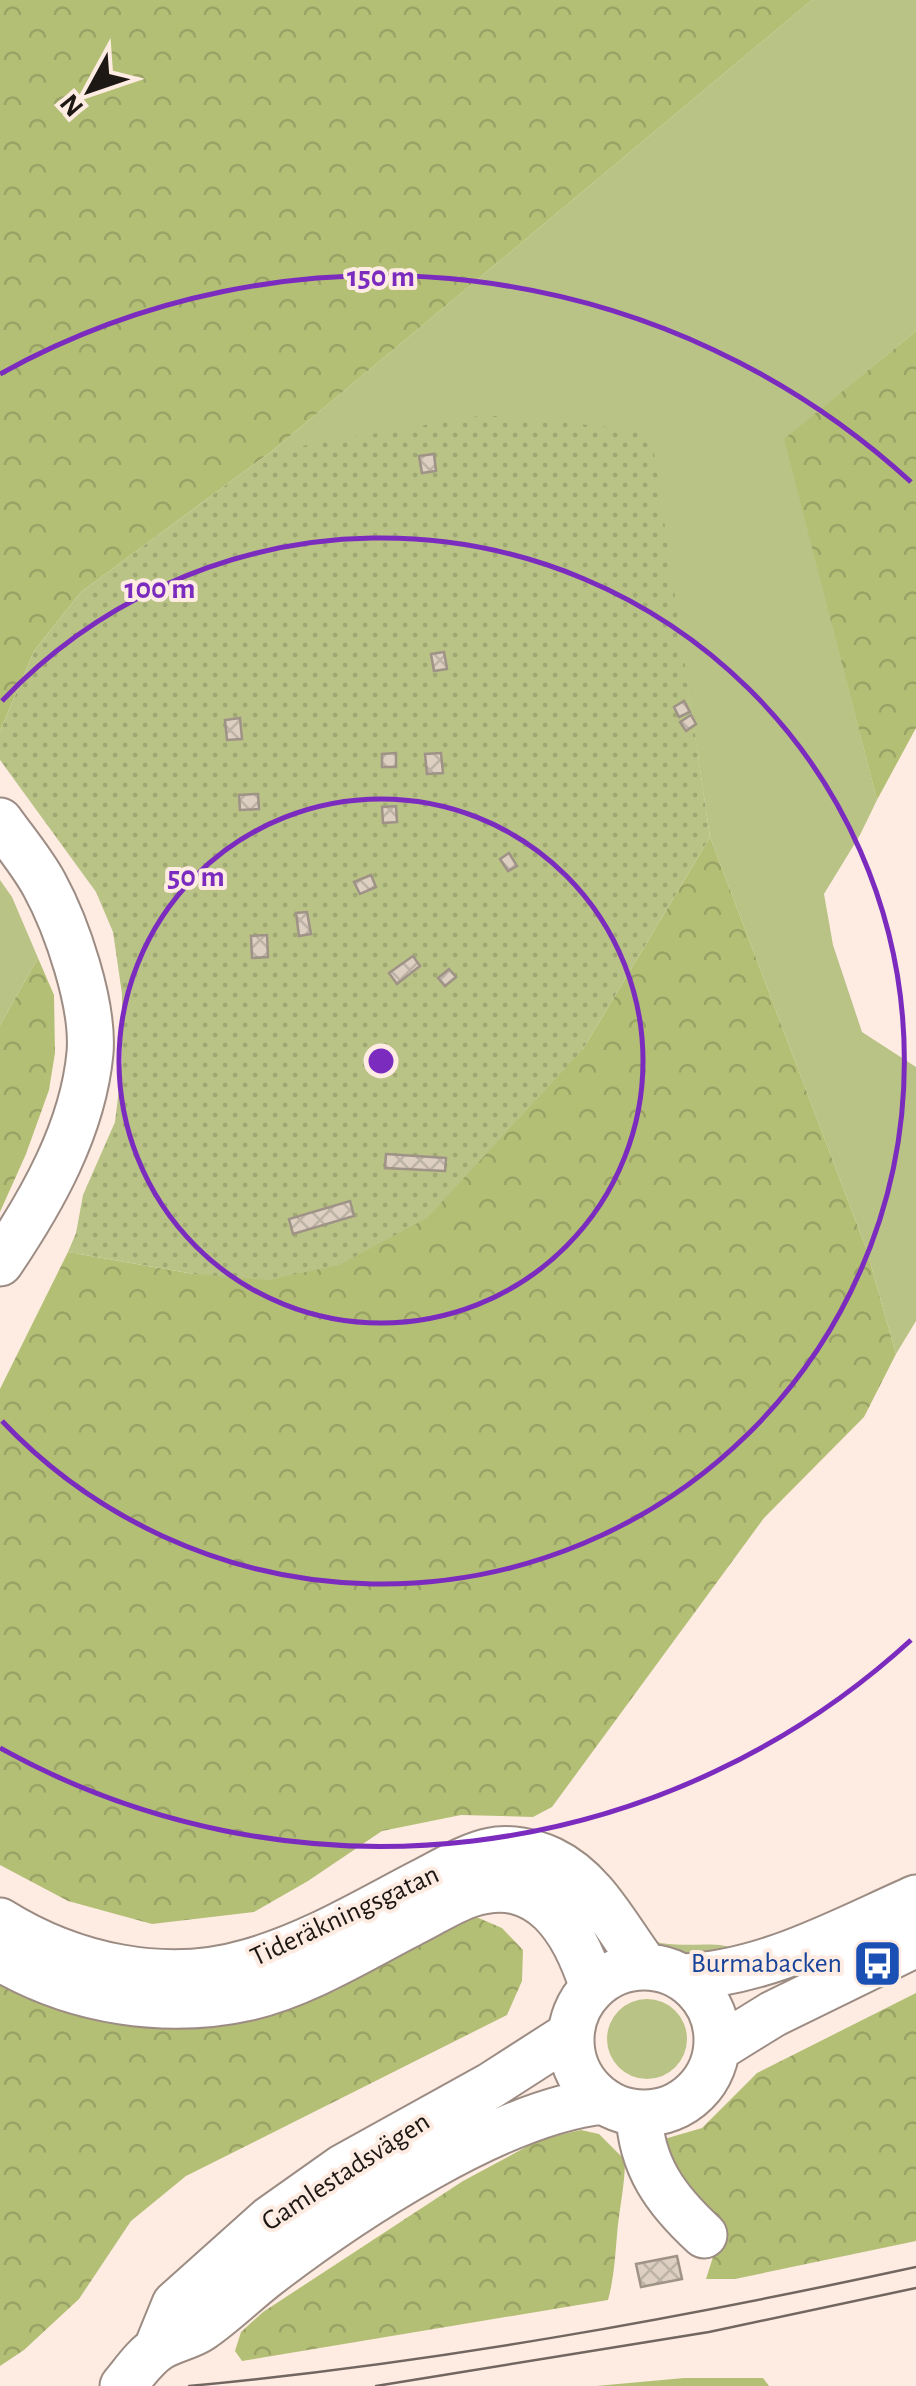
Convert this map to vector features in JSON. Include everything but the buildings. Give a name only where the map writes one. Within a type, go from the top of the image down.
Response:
[{"type":"street","points":[[0,821],[45,886],[67,939],[84,999],[90,1050],[72,1131],[54,1171],[0,1263]]},
{"type":"street","name":"Tideräkningsgatan","points":[[0,1921],[71,1956],[108,1965],[147,1972],[212,1970],[274,1954],[473,1856],[506,1849],[548,1858],[583,1881],[664,1972]]},
{"type":"street","name":"Tideräkningsgatan","points":[[0,1958],[58,1986],[112,2000],[171,2006],[202,2004],[251,1996],[280,1986],[353,1954],[468,1894],[502,1890],[531,1897],[556,1914],[572,1935],[592,1988]]},
{"type":"street","points":[[704,2234],[672,2206],[621,2107],[589,2088],[578,2072],[571,2034],[578,2009],[592,1988],[613,1974],[718,1976],[752,1967],[916,1898]]},
{"type":"street","name":"Gamlestadsvägen","points":[[158,2348],[200,2330],[332,2228],[433,2167],[548,2112],[621,2107],[664,2110],[686,2100],[710,2072],[718,2048],[773,2014],[916,1944]]},
{"type":"street","points":[[664,1972],[696,1988],[708,2003],[716,2024],[718,2048]]},
{"type":"street","name":"Gamlestadsvägen","points":[[124,2386],[158,2348],[176,2304],[185,2294],[298,2198],[386,2142],[542,2056],[571,2034]]},
{"type":"green space","points":[[0,0],[812,0],[272,451],[81,592],[34,651],[0,731]]},
{"type":"green space","points":[[812,0],[916,0],[916,331],[785,439],[877,800],[824,894],[833,945],[862,1032],[916,1067],[916,1321],[896,1354],[866,1248],[710,837],[650,432],[272,451]]},
{"type":"green space","points":[[916,331],[916,728],[877,800],[784,439]]},
{"type":"green space","points":[[484,415],[651,431],[710,837],[583,1049],[427,1218],[339,1265],[268,1280],[194,1274],[68,1252],[83,1195],[115,1122],[122,1063],[122,994],[113,932],[96,892],[0,760],[0,731],[34,651],[81,592],[272,451]]},
{"type":"green space","points":[[710,837],[866,1248],[896,1354],[864,1417],[764,1518],[552,1807],[533,1817],[461,1815],[382,1831],[254,1912],[152,1924],[68,1901],[0,1865],[0,1389],[68,1252],[194,1274],[583,1049]]},
{"type":"green space","points":[[0,880],[12,897],[38,958],[0,1025]]},
{"type":"green space","points":[[38,958],[54,995],[55,1053],[49,1090],[0,1212],[0,1025]]},
{"type":"green space","points":[[474,1916],[502,1928],[523,1950],[522,1981],[507,2015],[186,2176],[131,2221],[79,2299],[24,2350],[0,2366],[0,1984],[77,2015],[200,2024],[335,1991]]},
{"type":"green space","points":[[654,1941],[722,1945],[737,1951],[684,1959],[653,1945]]},
{"type":"green space","points":[[916,1993],[916,2241],[735,2279],[706,2279],[724,2222],[681,2194],[654,2142],[702,2128],[757,2073]]},
{"type":"green space","points":[[639,1999],[655,1999],[676,2010],[687,2039],[676,2068],[655,2079],[639,2079],[625,2073],[613,2061],[607,2047],[607,2031],[613,2017],[625,2005]]},
{"type":"green space","points":[[581,2130],[599,2134],[625,2160],[608,2300],[242,2361],[235,2351],[241,2332],[263,2312],[463,2181],[541,2139]]},
{"type":"green space","points":[[684,2378],[763,2378],[769,2386],[596,2386]]},
{"type":"tram line","points":[[189,2386],[463,2352],[736,2304],[916,2267]]},
{"type":"tram line","points":[[376,2386],[709,2332],[916,2288]]},
{"type":"place","name":"Burmabacken","points":[[877,1964]]}]
